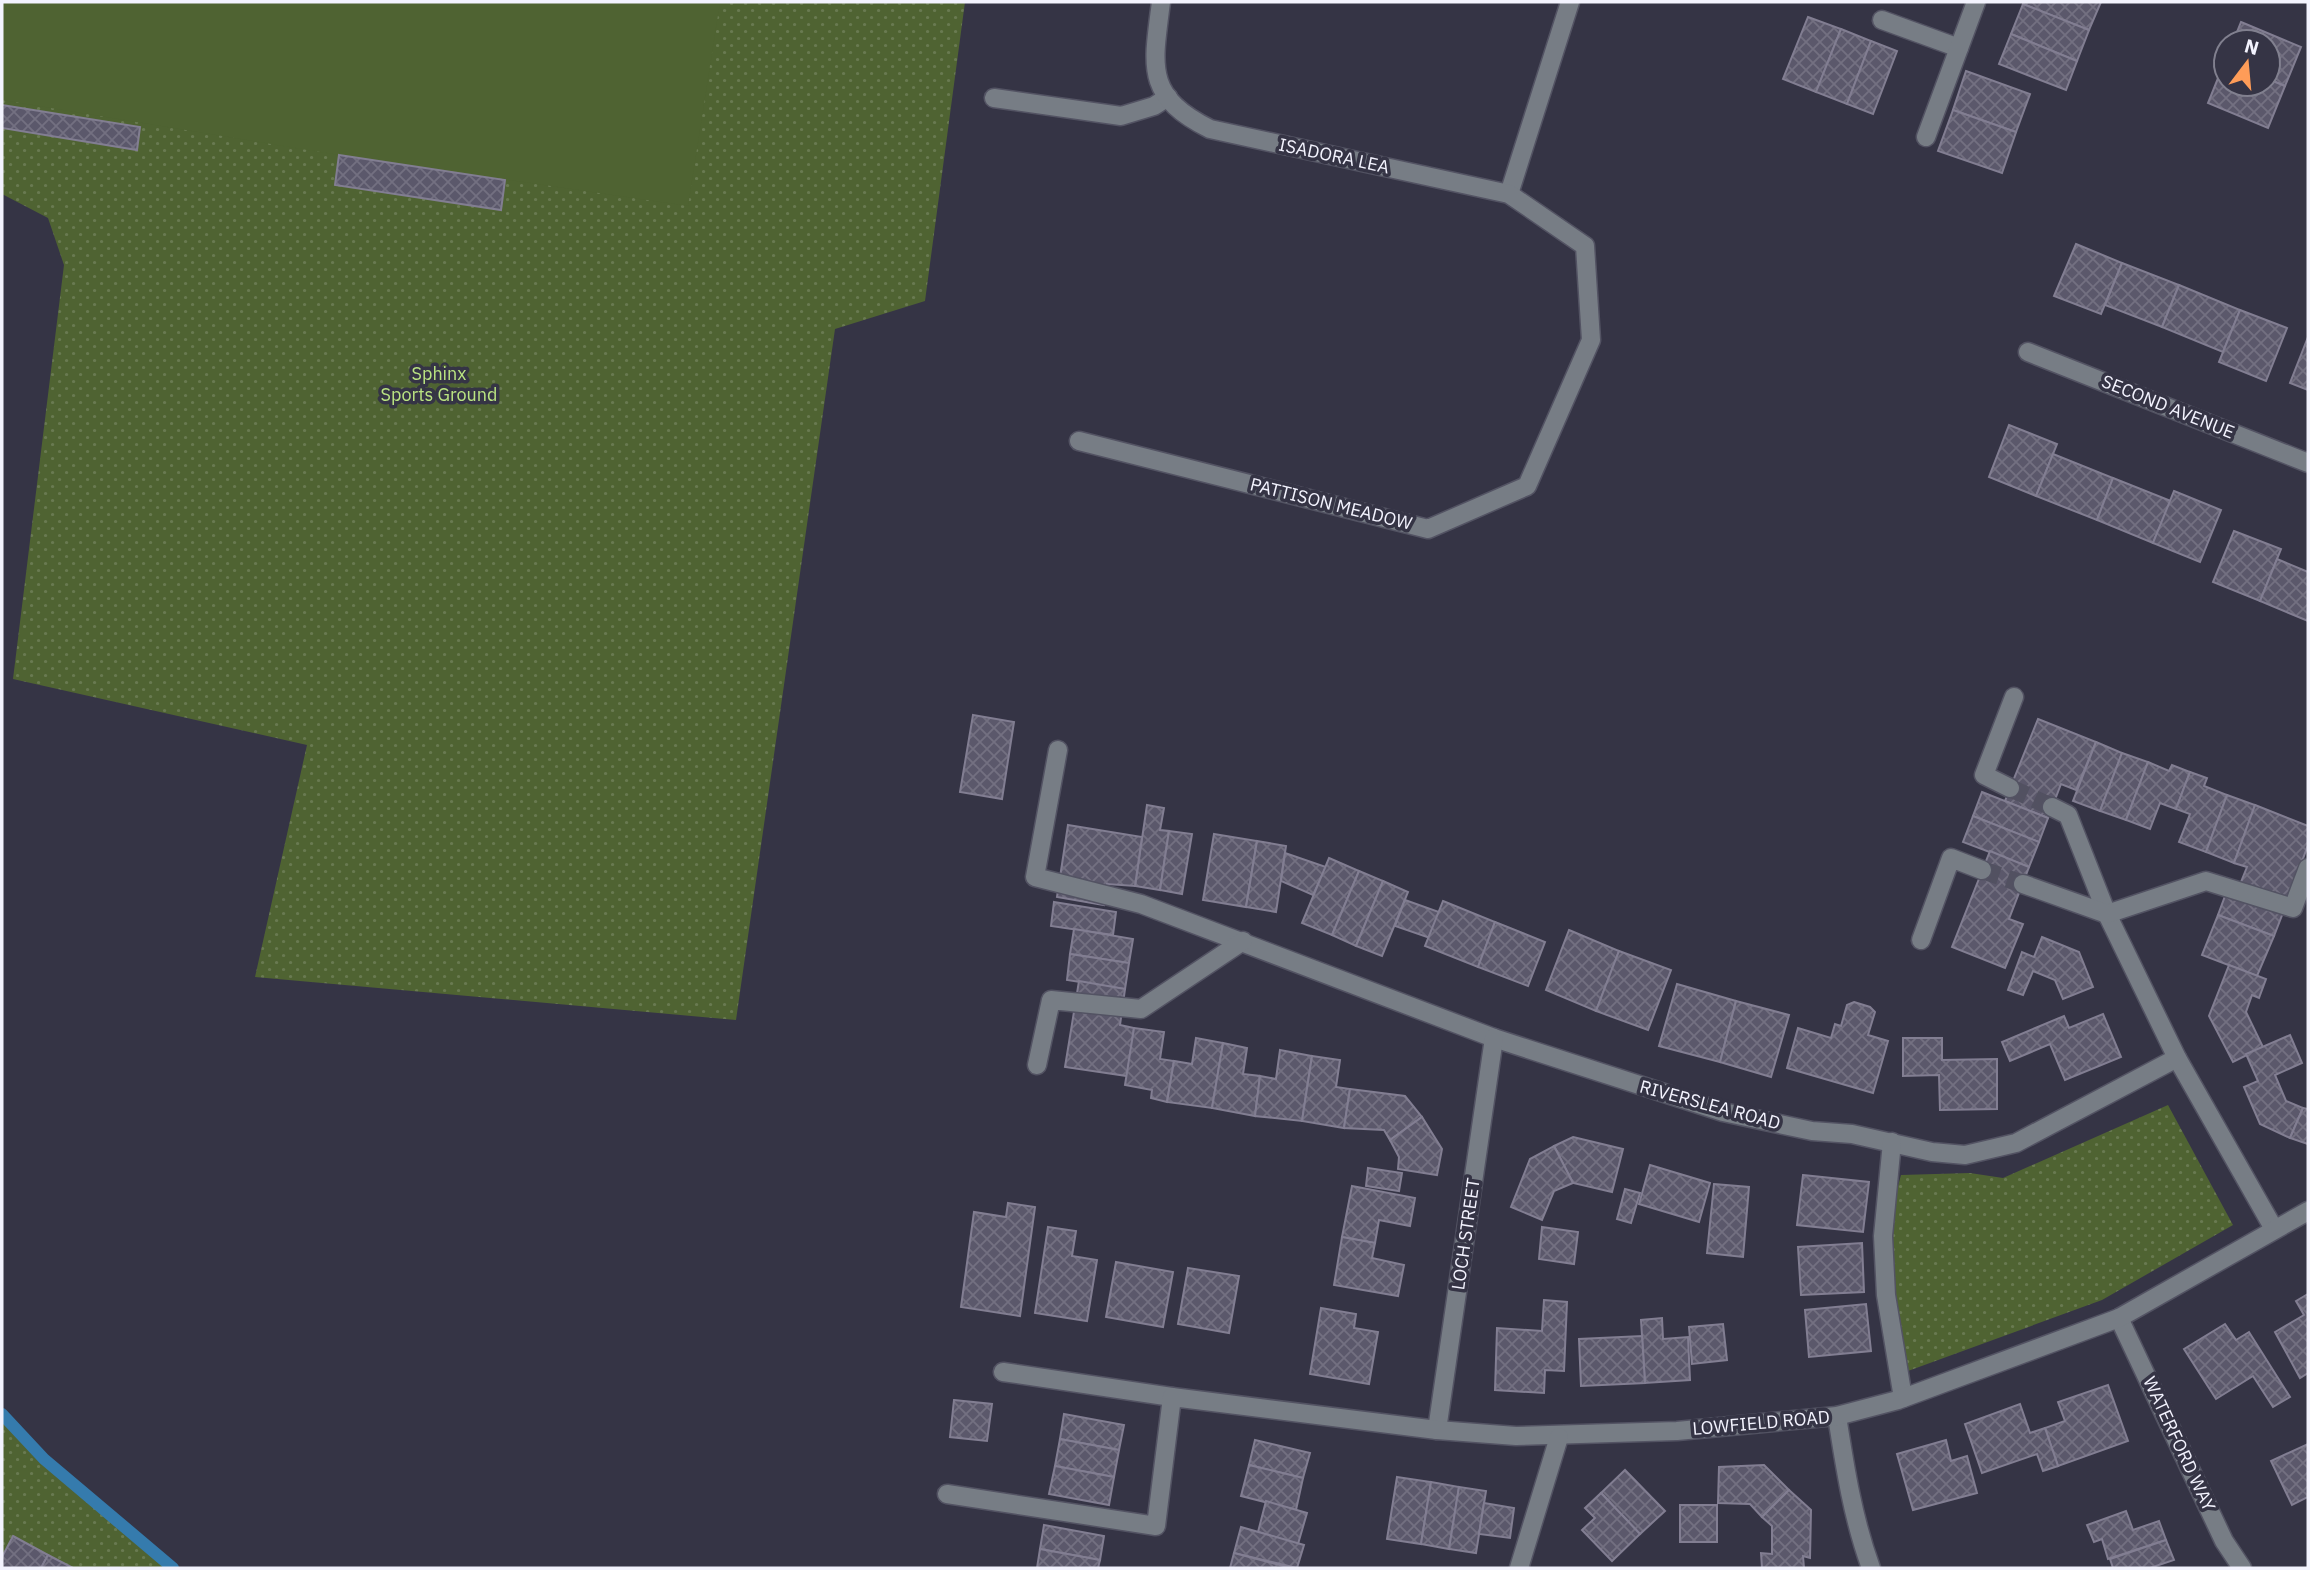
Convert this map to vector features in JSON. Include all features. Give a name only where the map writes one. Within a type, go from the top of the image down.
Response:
[{"type":"street","name":"ISADORA LEA","points":[[1161,2],[1155,73],[1178,110],[1210,129],[1509,194]]},
{"type":"street","points":[[1509,194],[1570,2]]},
{"type":"street","points":[[1926,137],[1976,2]]},
{"type":"street","points":[[1882,20],[1959,48]]},
{"type":"street","points":[[994,98],[1121,116],[1154,106],[1168,97]]},
{"type":"street","name":"PATTISON MEADOW","points":[[1079,441],[1428,529],[1527,486],[1591,340],[1585,246],[1509,194]]},
{"type":"street","name":"SECOND AVENUE","points":[[2028,352],[2308,463]]},
{"type":"street","points":[[2010,788],[1984,775],[2014,697]]},
{"type":"street","name":"RIVERSLEA ROAD","points":[[1058,750],[1035,877],[1141,904],[1494,1038],[1723,1112],[1785,1126],[1852,1133],[1932,1152],[1965,1155],[2016,1143],[2177,1058]]},
{"type":"street","points":[[2052,807],[2068,815],[2107,914],[2177,1058],[2274,1229]]},
{"type":"street","points":[[1922,940],[1951,858],[1982,870]]},
{"type":"street","points":[[2023,884],[2107,914],[2206,881],[2293,908],[2308,868]]},
{"type":"street","points":[[1037,1065],[1051,1000],[1141,1009],[1243,941]]},
{"type":"street","name":"LOCH STREET","points":[[1437,1430],[1494,1038]]},
{"type":"street","points":[[1892,1142],[1883,1236],[1886,1295],[1903,1398]]},
{"type":"street","name":"LOWFIELD ROAD","points":[[1003,1372],[1172,1397],[1437,1430],[1559,1437],[1677,1431],[1838,1416],[1903,1398],[2119,1318],[2308,1211]]},
{"type":"street","name":"WATERFORD WAY","points":[[2119,1318],[2224,1541],[2242,1568]]},
{"type":"street","points":[[947,1494],[1156,1527],[1172,1397]]},
{"type":"street","points":[[1838,1416],[1845,1471],[1861,1541],[1871,1568]]},
{"type":"street","points":[[1519,1568],[1559,1437]]},
{"type":"green space","name":"Sphinx Sports Ground","points":[[2,2],[965,2],[925,301],[835,329],[736,1020],[255,977],[307,745],[13,679],[64,265],[48,218],[2,194]]},
{"type":"green space","points":[[2,2],[720,2],[688,206],[339,155],[2,100]]},
{"type":"green space","points":[[2168,1105],[2233,1225],[2102,1300],[1908,1371],[1895,1292],[1890,1215],[1901,1175],[1970,1173],[2003,1178]]},
{"type":"green space","points":[[2,1414],[44,1459],[173,1568],[2,1568]]},
{"type":"building","points":[[2101,2],[2089,30],[2023,4]]},
{"type":"building","points":[[2023,4],[2089,30],[2077,61],[2011,34]]},
{"type":"building","points":[[1808,17],[1841,29],[1816,92],[1783,79]]},
{"type":"building","points":[[2241,22],[2255,28],[2239,28]]},
{"type":"building","points":[[1841,29],[1871,41],[1847,104],[1816,92]]},
{"type":"building","points":[[2011,34],[2077,61],[2066,90],[1999,64]]},
{"type":"building","points":[[2282,39],[2301,47],[2285,86],[2282,85]]},
{"type":"building","points":[[1871,41],[1897,51],[1873,114],[1847,104]]},
{"type":"building","points":[[1966,71],[2030,94],[2016,132],[1953,110]]},
{"type":"building","points":[[2212,93],[2212,98],[2280,98],[2268,128],[2208,103]]},
{"type":"building","points":[[2,105],[140,127],[137,150],[2,128]]},
{"type":"building","points":[[1953,110],[2016,132],[2002,173],[1938,151]]},
{"type":"building","points":[[339,155],[505,180],[501,210],[335,185]]},
{"type":"building","points":[[2076,244],[2122,263],[2101,314],[2054,296]]},
{"type":"building","points":[[2122,263],[2179,285],[2162,327],[2105,305]]},
{"type":"building","points":[[2179,285],[2240,310],[2223,352],[2162,327]]},
{"type":"building","points":[[2240,310],[2287,328],[2266,381],[2219,362]]},
{"type":"building","points":[[2308,337],[2308,390],[2290,383]]},
{"type":"building","points":[[2009,425],[2057,444],[2036,496],[1989,477]]},
{"type":"building","points":[[2053,454],[2113,478],[2097,520],[2036,496]]},
{"type":"building","points":[[2113,478],[2171,501],[2153,543],[2097,520]]},
{"type":"building","points":[[2174,491],[2221,510],[2200,562],[2153,543]]},
{"type":"building","points":[[2234,531],[2281,549],[2260,601],[2213,582]]},
{"type":"building","points":[[2277,559],[2308,572],[2308,621],[2260,601]]},
{"type":"building","points":[[973,715],[1014,722],[1002,799],[960,792]]},
{"type":"building","points":[[2038,719],[2096,742],[2076,790],[2061,784],[2048,818],[2005,801]]},
{"type":"building","points":[[2096,742],[2122,753],[2100,811],[2073,801]]},
{"type":"building","points":[[2122,753],[2148,762],[2126,820],[2100,811]]},
{"type":"building","points":[[2148,762],[2169,771],[2172,765],[2190,772],[2176,809],[2160,803],[2150,829],[2126,820]]},
{"type":"building","points":[[2190,772],[2207,778],[2204,786],[2227,795],[2206,852],[2179,842],[2190,814],[2176,809]]},
{"type":"building","points":[[1982,792],[2048,818],[2039,842],[1973,816]]},
{"type":"building","points":[[2227,795],[2255,805],[2234,863],[2206,852]]},
{"type":"building","points":[[1147,805],[1164,808],[1160,830],[1169,831],[1160,890],[1135,886]]},
{"type":"building","points":[[2255,805],[2308,826],[2308,845],[2284,910],[2237,892],[2247,867],[2234,863]]},
{"type":"building","points":[[1973,816],[2039,842],[2029,867],[1963,842]]},
{"type":"building","points":[[1068,825],[1142,837],[1135,886],[1107,884],[1104,905],[1057,897]]},
{"type":"building","points":[[1169,831],[1192,834],[1182,894],[1160,890]]},
{"type":"building","points":[[1214,834],[1257,841],[1246,907],[1203,900]]},
{"type":"building","points":[[1257,841],[1286,846],[1276,912],[1246,907]]},
{"type":"building","points":[[1990,851],[2029,867],[2009,919],[2023,924],[2005,968],[1952,947]]},
{"type":"building","points":[[1285,853],[1326,867],[1313,895],[1281,881]]},
{"type":"building","points":[[1329,858],[1359,871],[1332,935],[1302,923]]},
{"type":"building","points":[[1359,871],[1383,881],[1356,946],[1332,935]]},
{"type":"building","points":[[1383,881],[1408,892],[1382,956],[1356,946]]},
{"type":"building","points":[[2228,888],[2284,910],[2274,936],[2218,915]]},
{"type":"building","points":[[1405,900],[1439,912],[1430,938],[1395,926]]},
{"type":"building","points":[[1443,901],[1495,922],[1478,967],[1425,946]]},
{"type":"building","points":[[1054,902],[1116,912],[1113,935],[1051,926]]},
{"type":"building","points":[[2218,915],[2274,936],[2257,976],[2202,955]]},
{"type":"building","points":[[1495,922],[1545,942],[1528,986],[1478,967]]},
{"type":"building","points":[[1074,929],[1133,939],[1129,963],[1070,954]]},
{"type":"building","points":[[1569,930],[1619,951],[1596,1011],[1546,990]]},
{"type":"building","points":[[2042,937],[2079,952],[2093,987],[2063,999],[2055,980],[2033,971],[2023,995],[2008,990],[2022,952],[2034,957]]},
{"type":"building","points":[[1619,951],[1671,970],[1648,1030],[1596,1011]]},
{"type":"building","points":[[1070,954],[1129,963],[1125,989],[1067,980]]},
{"type":"building","points":[[2229,965],[2266,979],[2259,998],[2252,995],[2246,1012],[2263,1047],[2233,1062],[2209,1016]]},
{"type":"building","points":[[1079,981],[1125,989],[1120,1025],[1134,1028],[1127,1076],[1065,1067]]},
{"type":"building","points":[[1677,984],[1736,1001],[1720,1062],[1659,1046]]},
{"type":"building","points":[[1736,1001],[1789,1015],[1771,1077],[1720,1062]]},
{"type":"building","points":[[1854,1002],[1870,1007],[1875,1012],[1868,1035],[1888,1041],[1873,1093],[1787,1068],[1798,1028],[1831,1038],[1835,1024],[1841,1026],[1847,1005]]},
{"type":"building","points":[[2103,1014],[2121,1057],[2065,1080],[2050,1044],[2010,1061],[2002,1042],[2064,1016],[2069,1028]]},
{"type":"building","points":[[1134,1028],[1164,1032],[1160,1059],[1174,1061],[1167,1102],[1151,1098],[1152,1090],[1125,1085]]},
{"type":"building","points":[[2290,1035],[2302,1063],[2275,1075],[2286,1101],[2303,1108],[2290,1138],[2260,1124],[2244,1087],[2258,1081],[2246,1054]]},
{"type":"building","points":[[1196,1038],[1223,1043],[1212,1108],[1167,1102],[1174,1061],[1192,1064]]},
{"type":"building","points":[[1903,1038],[1942,1038],[1942,1060],[1997,1059],[1997,1109],[1940,1110],[1939,1075],[1903,1076]]},
{"type":"building","points":[[1223,1043],[1247,1048],[1243,1074],[1260,1076],[1255,1116],[1212,1108]]},
{"type":"building","points":[[1280,1050],[1312,1056],[1302,1121],[1255,1116],[1260,1076],[1276,1079]]},
{"type":"building","points":[[1312,1056],[1340,1060],[1336,1087],[1350,1089],[1344,1128],[1302,1121]]},
{"type":"building","points":[[1350,1089],[1405,1096],[1422,1117],[1390,1140],[1384,1130],[1344,1128]]},
{"type":"building","points":[[2303,1108],[2308,1109],[2308,1144],[2290,1138]]},
{"type":"building","points":[[1422,1117],[1442,1149],[1437,1175],[1398,1169],[1399,1157],[1390,1140]]},
{"type":"building","points":[[1573,1137],[1623,1149],[1612,1192],[1573,1183],[1554,1146]]},
{"type":"building","points":[[1554,1146],[1573,1183],[1554,1191],[1542,1220],[1511,1207],[1530,1159]]},
{"type":"building","points":[[1650,1165],[1710,1183],[1699,1222],[1639,1204]]},
{"type":"building","points":[[1368,1168],[1402,1173],[1399,1191],[1366,1186]]},
{"type":"building","points":[[1803,1175],[1869,1182],[1863,1232],[1797,1225]]},
{"type":"building","points":[[1714,1184],[1749,1187],[1743,1257],[1707,1253]]},
{"type":"building","points":[[1352,1186],[1415,1198],[1410,1226],[1379,1220],[1375,1243],[1342,1237]]},
{"type":"building","points":[[1625,1189],[1640,1193],[1631,1223],[1617,1219]]},
{"type":"building","points":[[1008,1203],[1035,1207],[1020,1316],[961,1307],[974,1212],[1006,1217]]},
{"type":"building","points":[[1048,1227],[1076,1231],[1072,1256],[1097,1260],[1087,1321],[1035,1313]]},
{"type":"building","points":[[1542,1227],[1578,1232],[1574,1264],[1539,1259]]},
{"type":"building","points":[[1342,1237],[1375,1243],[1372,1258],[1404,1265],[1398,1296],[1334,1285]]},
{"type":"building","points":[[1862,1243],[1864,1292],[1801,1295],[1798,1247]]},
{"type":"building","points":[[1116,1262],[1173,1272],[1163,1327],[1106,1317]]},
{"type":"building","points":[[1188,1268],[1239,1276],[1229,1333],[1178,1324]]},
{"type":"building","points":[[2308,1294],[2308,1373],[2300,1378],[2275,1332],[2304,1315],[2296,1301]]},
{"type":"building","points":[[1544,1300],[1567,1302],[1564,1371],[1545,1370],[1544,1393],[1495,1390],[1497,1328],[1542,1331]]},
{"type":"building","points":[[1866,1304],[1871,1351],[1809,1357],[1805,1310]]},
{"type":"building","points":[[1321,1308],[1356,1314],[1354,1328],[1378,1332],[1369,1384],[1310,1374]]},
{"type":"building","points":[[1662,1318],[1663,1339],[1688,1337],[1690,1380],[1645,1383],[1641,1320]]},
{"type":"building","points":[[1723,1324],[1727,1360],[1692,1364],[1689,1327]]},
{"type":"building","points":[[2225,1324],[2236,1340],[2249,1332],[2290,1397],[2273,1407],[2253,1376],[2216,1399],[2184,1349]]},
{"type":"building","points":[[1642,1336],[1645,1383],[1581,1386],[1579,1339]]},
{"type":"building","points":[[2108,1385],[2128,1441],[2058,1466],[2045,1428],[2065,1421],[2058,1402]]},
{"type":"building","points":[[954,1400],[992,1404],[987,1441],[950,1437]]},
{"type":"building","points":[[2020,1404],[2030,1433],[2045,1428],[2058,1466],[2043,1471],[2037,1454],[1982,1473],[1965,1424]]},
{"type":"building","points":[[1064,1414],[1124,1425],[1119,1450],[1060,1439]]},
{"type":"building","points":[[1060,1439],[1119,1450],[1114,1477],[1055,1466]]},
{"type":"building","points":[[1255,1440],[1310,1453],[1303,1478],[1249,1465]]},
{"type":"building","points":[[1946,1440],[1951,1461],[1967,1456],[1977,1493],[1913,1510],[1897,1454]]},
{"type":"building","points":[[2308,1444],[2308,1497],[2292,1505],[2271,1461]]},
{"type":"building","points":[[1249,1465],[1303,1478],[1296,1510],[1241,1496]]},
{"type":"building","points":[[1764,1465],[1789,1490],[1762,1517],[1750,1504],[1718,1503],[1719,1467]]},
{"type":"building","points":[[1055,1466],[1114,1477],[1109,1505],[1049,1494]]},
{"type":"building","points":[[1625,1470],[1665,1511],[1640,1534],[1601,1493]]},
{"type":"building","points":[[1397,1477],[1431,1482],[1421,1544],[1387,1539]]},
{"type":"building","points":[[1431,1482],[1459,1487],[1449,1549],[1421,1544]]},
{"type":"building","points":[[1459,1487],[1486,1491],[1476,1553],[1449,1549]]},
{"type":"building","points":[[1789,1490],[1811,1510],[1810,1558],[1803,1556],[1804,1568],[1762,1568],[1761,1553],[1772,1554],[1772,1526],[1762,1517]]},
{"type":"building","points":[[1601,1493],[1640,1534],[1612,1561],[1582,1530],[1595,1518],[1585,1508]]},
{"type":"building","points":[[1266,1501],[1307,1513],[1298,1544],[1258,1532]]},
{"type":"building","points":[[1484,1503],[1514,1508],[1510,1538],[1479,1534]]},
{"type":"building","points":[[1680,1505],[1717,1505],[1717,1542],[1680,1542]]},
{"type":"building","points":[[2126,1511],[2133,1530],[2159,1521],[2166,1540],[2108,1559],[2102,1539],[2094,1542],[2087,1525]]},
{"type":"building","points":[[1044,1525],[1104,1536],[1100,1560],[1040,1549]]},
{"type":"building","points":[[1241,1527],[1304,1545],[1297,1568],[1234,1553]]},
{"type":"building","points":[[13,1536],[48,1555],[41,1568],[2,1568],[2,1557]]},
{"type":"building","points":[[2166,1540],[2174,1560],[2150,1568],[2113,1568],[2110,1559]]},
{"type":"building","points":[[1040,1549],[1100,1560],[1098,1568],[1037,1568]]},
{"type":"building","points":[[1234,1553],[1291,1568],[1230,1568]]},
{"type":"building","points":[[48,1555],[73,1568],[41,1568]]},
{"type":"waterway","points":[[2,1414],[44,1459],[173,1568]]},
{"type":"tunnel","points":[[2010,788],[2052,807]]},
{"type":"tunnel","points":[[1982,870],[2023,884]]}]
